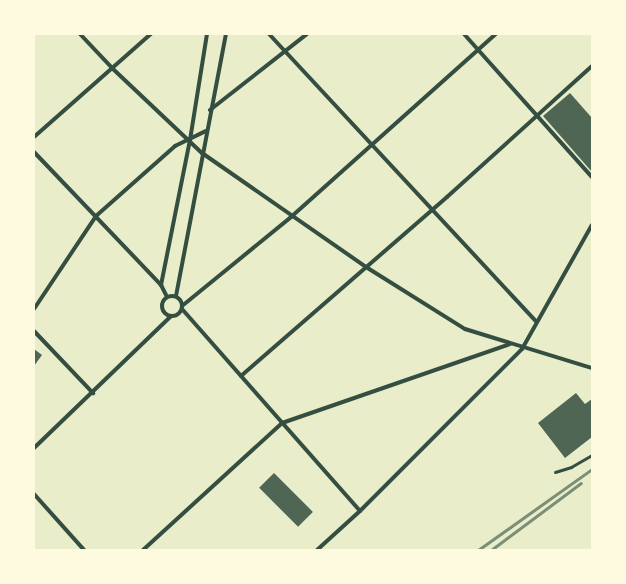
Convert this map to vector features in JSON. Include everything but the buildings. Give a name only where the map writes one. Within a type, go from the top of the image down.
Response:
[{"type":"street","points":[[80,34],[112,68],[190,140],[202,153],[366,267],[465,329],[522,349],[592,368]]},
{"type":"street","points":[[34,137],[151,34]]},
{"type":"street","points":[[161,285],[190,140],[207,34]]},
{"type":"street","points":[[226,34],[210,110],[176,296],[182,307],[241,376],[360,511]]},
{"type":"street","points":[[269,34],[433,208],[537,322]]},
{"type":"street","points":[[210,110],[307,34]]},
{"type":"street","points":[[464,34],[592,177]]},
{"type":"street","points":[[34,448],[93,393],[171,316],[292,216],[496,34]]},
{"type":"street","points":[[241,376],[592,66]]},
{"type":"street","points":[[34,309],[96,216],[175,146],[206,132]]},
{"type":"street","points":[[34,152],[161,285],[167,297]]},
{"type":"street","points":[[317,550],[360,511],[522,349],[592,225]]},
{"type":"street","points":[[167,297],[176,296]]},
{"type":"street","points":[[167,297],[162,308],[171,316]]},
{"type":"street","points":[[34,331],[93,393]]},
{"type":"street","points":[[143,550],[282,422],[510,344]]},
{"type":"street","points":[[34,494],[84,550]]},
{"type":"lane","points":[[554,472],[571,467],[592,455]]},
{"type":"railway","points":[[478,550],[592,469]]},
{"type":"railway","points":[[491,550],[581,483]]}]
